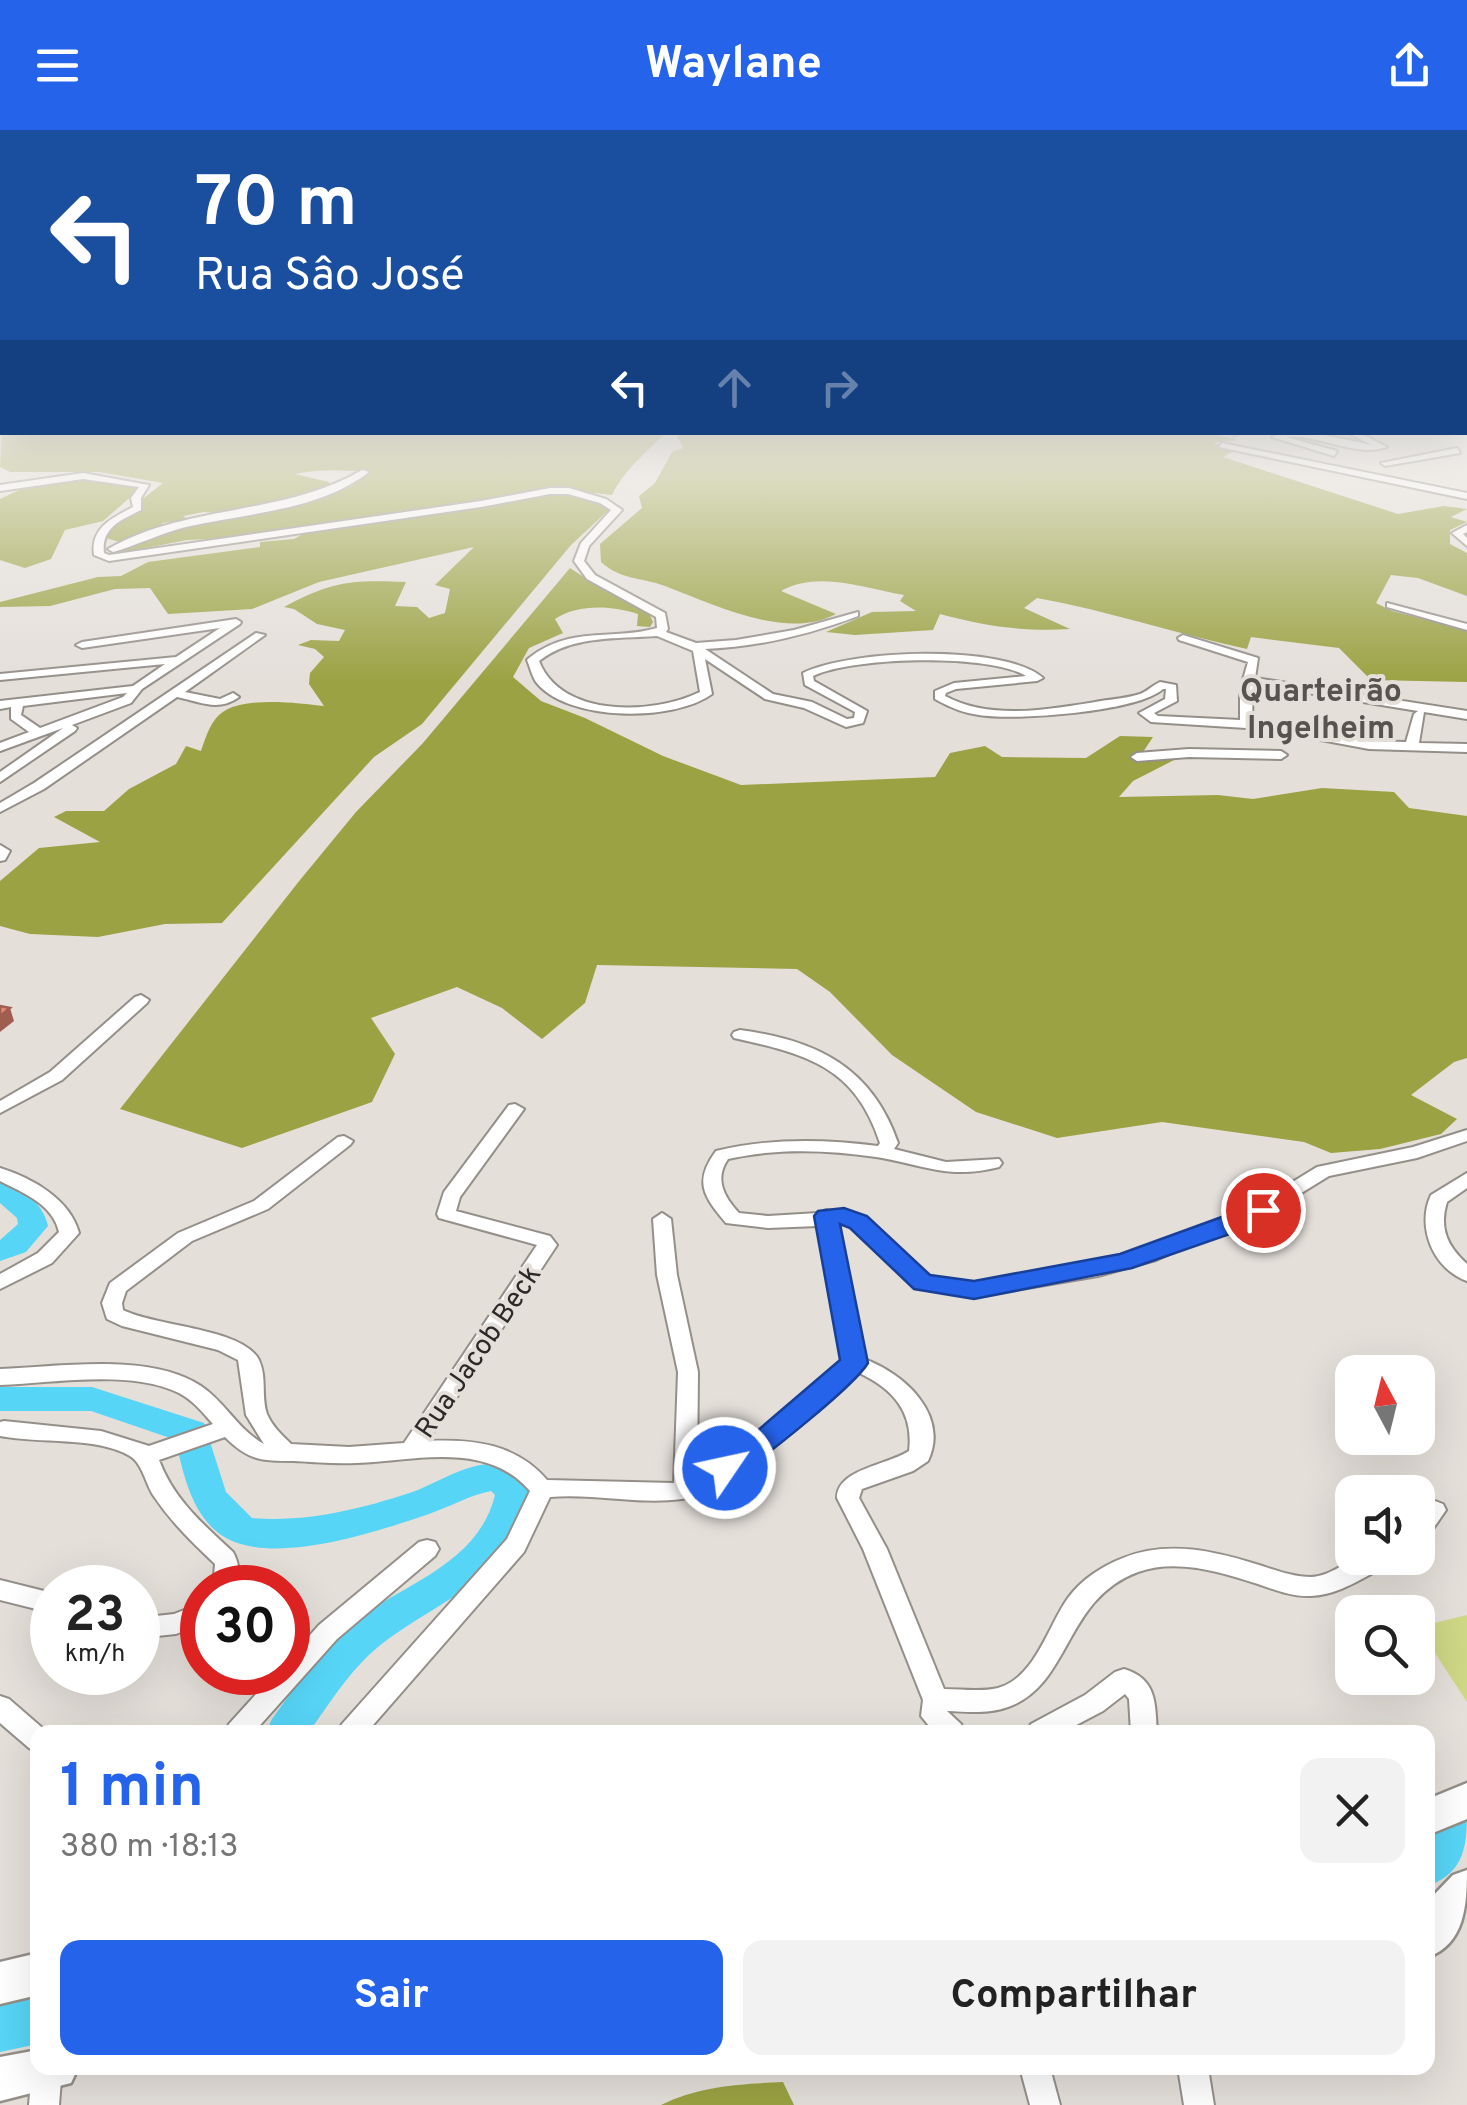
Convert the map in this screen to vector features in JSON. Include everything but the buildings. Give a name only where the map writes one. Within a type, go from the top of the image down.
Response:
[{"type":"main road","points":[[1435,1814],[1467,1802]]},
{"type":"main road","points":[[1435,1926],[1448,1905],[1467,1889]]},
{"type":"main road","points":[[0,1984],[30,1976]]},
{"type":"main road","points":[[0,2078],[48,2078]]},
{"type":"street","points":[[98,553],[101,533],[111,522],[138,508],[136,498]]},
{"type":"street","points":[[98,553],[176,527],[235,517],[301,498]]},
{"type":"street","points":[[98,553],[119,558],[510,498]]},
{"type":"street","points":[[593,498],[618,510],[584,545],[579,560],[591,577],[660,615],[663,629],[658,634]]},
{"type":"street","points":[[1464,531],[1459,538],[1467,543]]},
{"type":"street","points":[[1391,605],[1467,627]]},
{"type":"street","points":[[696,648],[757,642],[818,628],[854,614]]},
{"type":"street","points":[[0,747],[76,719],[138,687],[236,622],[82,645]]},
{"type":"street","points":[[696,648],[707,682],[706,694],[690,703],[664,708],[583,706],[548,687],[534,668],[533,660],[576,639],[658,634],[696,648],[759,692],[808,705],[838,722],[859,720],[860,712],[809,683],[810,671],[846,661],[912,658],[1011,665],[1037,676],[1028,681],[954,686],[939,697],[956,707],[998,713],[1052,711],[1144,697],[1163,684],[1172,687],[1173,699],[1145,712],[1150,718],[1262,724],[1358,743],[1467,748]]},
{"type":"street","points":[[0,808],[39,786],[260,635]]},
{"type":"street","points":[[1183,638],[1252,658],[1256,664],[1248,680],[1246,723]]},
{"type":"street","points":[[192,651],[230,654]]},
{"type":"street","points":[[0,677],[177,660]]},
{"type":"street","points":[[1248,680],[1467,716]]},
{"type":"street","points":[[176,692],[222,704],[233,698]]},
{"type":"street","points":[[0,704],[113,699]]},
{"type":"street","points":[[18,703],[15,716],[39,733]]},
{"type":"street","points":[[1412,744],[1420,714]]},
{"type":"street","points":[[0,778],[72,728],[76,719]]},
{"type":"street","points":[[1137,757],[1286,754],[1262,747],[1262,724]]},
{"type":"street","points":[[0,849],[4,850],[0,857]]},
{"type":"street","points":[[0,1108],[56,1076],[141,1000]]},
{"type":"street","points":[[740,1035],[794,1044],[851,1078],[886,1130],[890,1143],[883,1152]]},
{"type":"street","name":"Rua Jacob Beck","points":[[410,1452],[547,1244],[446,1214],[451,1196],[515,1109]]},
{"type":"street","points":[[993,1164],[936,1167],[883,1152],[736,1151],[715,1160],[714,1197],[733,1218],[768,1222],[844,1216],[858,1222],[923,1283],[974,1290],[1098,1269],[1149,1255],[1208,1230],[1244,1220],[1322,1171],[1416,1152],[1467,1135]]},
{"type":"street","points":[[284,1452],[258,1418],[250,1362],[243,1352],[230,1346],[151,1332],[114,1314],[112,1303],[117,1288],[185,1237],[261,1205],[344,1140]]},
{"type":"street","points":[[0,1174],[59,1210],[69,1233],[62,1243],[5,1273]]},
{"type":"street","points":[[1467,1179],[1438,1199],[1432,1224],[1436,1243],[1467,1274]]},
{"type":"street","points":[[826,1216],[854,1363]]},
{"type":"street","points":[[662,1220],[668,1276],[688,1372],[685,1490]]},
{"type":"street","points":[[542,1489],[574,1484],[648,1492],[685,1490],[760,1444],[854,1363]]},
{"type":"street","points":[[854,1363],[880,1371],[900,1384],[916,1418],[922,1444],[920,1455],[854,1483],[848,1488],[848,1498],[875,1548],[936,1700],[934,1716],[944,1725]]},
{"type":"street","points":[[0,1377],[129,1375],[168,1381],[198,1394],[222,1430],[266,1454],[492,1453],[524,1467],[542,1489]]},
{"type":"street","points":[[4,1429],[156,1451],[222,1430]]},
{"type":"street","points":[[156,1451],[154,1480],[178,1514],[227,1565]]},
{"type":"street","points":[[357,1725],[516,1545],[542,1489]]},
{"type":"street","points":[[244,1725],[328,1632],[427,1549]]},
{"type":"street","points":[[936,1700],[1003,1698],[1019,1690],[1032,1679],[1076,1605],[1105,1578],[1134,1564],[1158,1558],[1184,1558],[1229,1565],[1287,1584],[1313,1587],[1347,1575]]},
{"type":"street","points":[[0,1590],[30,1598]]},
{"type":"street","points":[[1053,1725],[1124,1680],[1131,1682],[1141,1696],[1143,1725]]},
{"type":"street","points":[[0,1707],[30,1733]]},
{"type":"street","points":[[1037,2075],[1045,2105]]},
{"type":"street","points":[[1194,2075],[1199,2105]]},
{"type":"green space","points":[[129,498],[103,521],[65,530],[51,559],[25,568],[0,560],[0,499]]},
{"type":"green space","points":[[144,498],[296,498],[237,515],[204,512],[183,516],[190,520],[162,523],[165,526],[119,542],[103,537],[108,526]]},
{"type":"green space","points":[[308,498],[499,498],[230,538],[187,540],[110,555],[183,525],[234,519]]},
{"type":"green space","points":[[510,498],[587,498],[613,506],[571,545],[422,724],[374,757],[222,923],[165,924],[98,937],[30,934],[0,926],[0,881],[39,848],[100,842],[54,817],[66,811],[104,811],[129,789],[176,764],[186,746],[201,751],[213,723],[226,710],[261,702],[324,706],[309,684],[310,673],[324,657],[315,649],[298,645],[311,640],[339,641],[345,630],[317,624],[284,607],[343,584],[406,582],[395,606],[417,607],[429,618],[445,613],[450,589],[435,585],[474,547],[319,582],[252,609],[168,614],[150,588],[115,589],[50,606],[0,607],[0,602],[98,577],[121,576],[148,562],[260,547],[260,542],[294,539],[306,532]]},
{"type":"green space","points":[[640,498],[1349,498],[1398,514],[1444,506],[1467,509],[1451,517],[1467,522],[1450,530],[1450,544],[1467,553],[1467,596],[1418,578],[1391,575],[1376,603],[1392,611],[1467,630],[1467,682],[1371,680],[1339,648],[1251,637],[1247,649],[1037,598],[1024,608],[1070,629],[1004,627],[940,614],[933,630],[855,635],[826,632],[872,612],[916,611],[900,601],[904,595],[825,581],[781,591],[836,614],[795,624],[773,622],[623,575],[601,562],[600,544],[642,508]]},
{"type":"green space","points":[[570,568],[648,611],[653,622],[650,627],[637,626],[638,614],[606,608],[584,608],[564,614],[555,619],[563,633],[529,648],[513,677],[541,701],[663,756],[741,785],[935,777],[950,753],[985,746],[1002,757],[1086,758],[1120,736],[1153,737],[1143,752],[1176,759],[1133,781],[1119,797],[1218,795],[1253,799],[1322,788],[1394,792],[1409,808],[1467,816],[1467,1058],[1454,1062],[1411,1095],[1457,1119],[1441,1134],[1380,1149],[1331,1153],[1304,1142],[1162,1122],[1057,1138],[976,1112],[892,1055],[830,992],[797,969],[597,965],[585,1003],[542,1039],[502,1008],[457,987],[371,1018],[395,1054],[372,1102],[242,1148],[120,1109],[356,812],[423,743]]},
{"type":"green space","points":[[1467,1615],[1467,1702],[1435,1653],[1435,1623]]},
{"type":"green space","points":[[783,2082],[794,2105],[661,2105],[705,2090]]},
{"type":"waterway","points":[[0,1188],[31,1214],[33,1226],[15,1245],[0,1251]]},
{"type":"waterway","points":[[0,1399],[92,1399],[192,1432],[200,1469],[215,1504],[231,1524],[247,1532],[270,1534],[330,1527],[416,1505],[473,1481],[500,1477],[513,1492],[507,1518],[495,1541],[456,1578],[385,1621],[354,1645],[291,1725]]},
{"type":"waterway","points":[[1435,1856],[1454,1833],[1467,1829]]},
{"type":"waterway","points":[[0,2028],[30,2022]]},
{"type":"district","name":"Quarteirão Ingelheim","points":[[1321,708]]},
{"type":"route","points":[[725,1468],[760,1444],[854,1363],[826,1216],[844,1216],[858,1222],[923,1283],[936,1288],[974,1290],[1124,1262],[1263,1210]]}]
